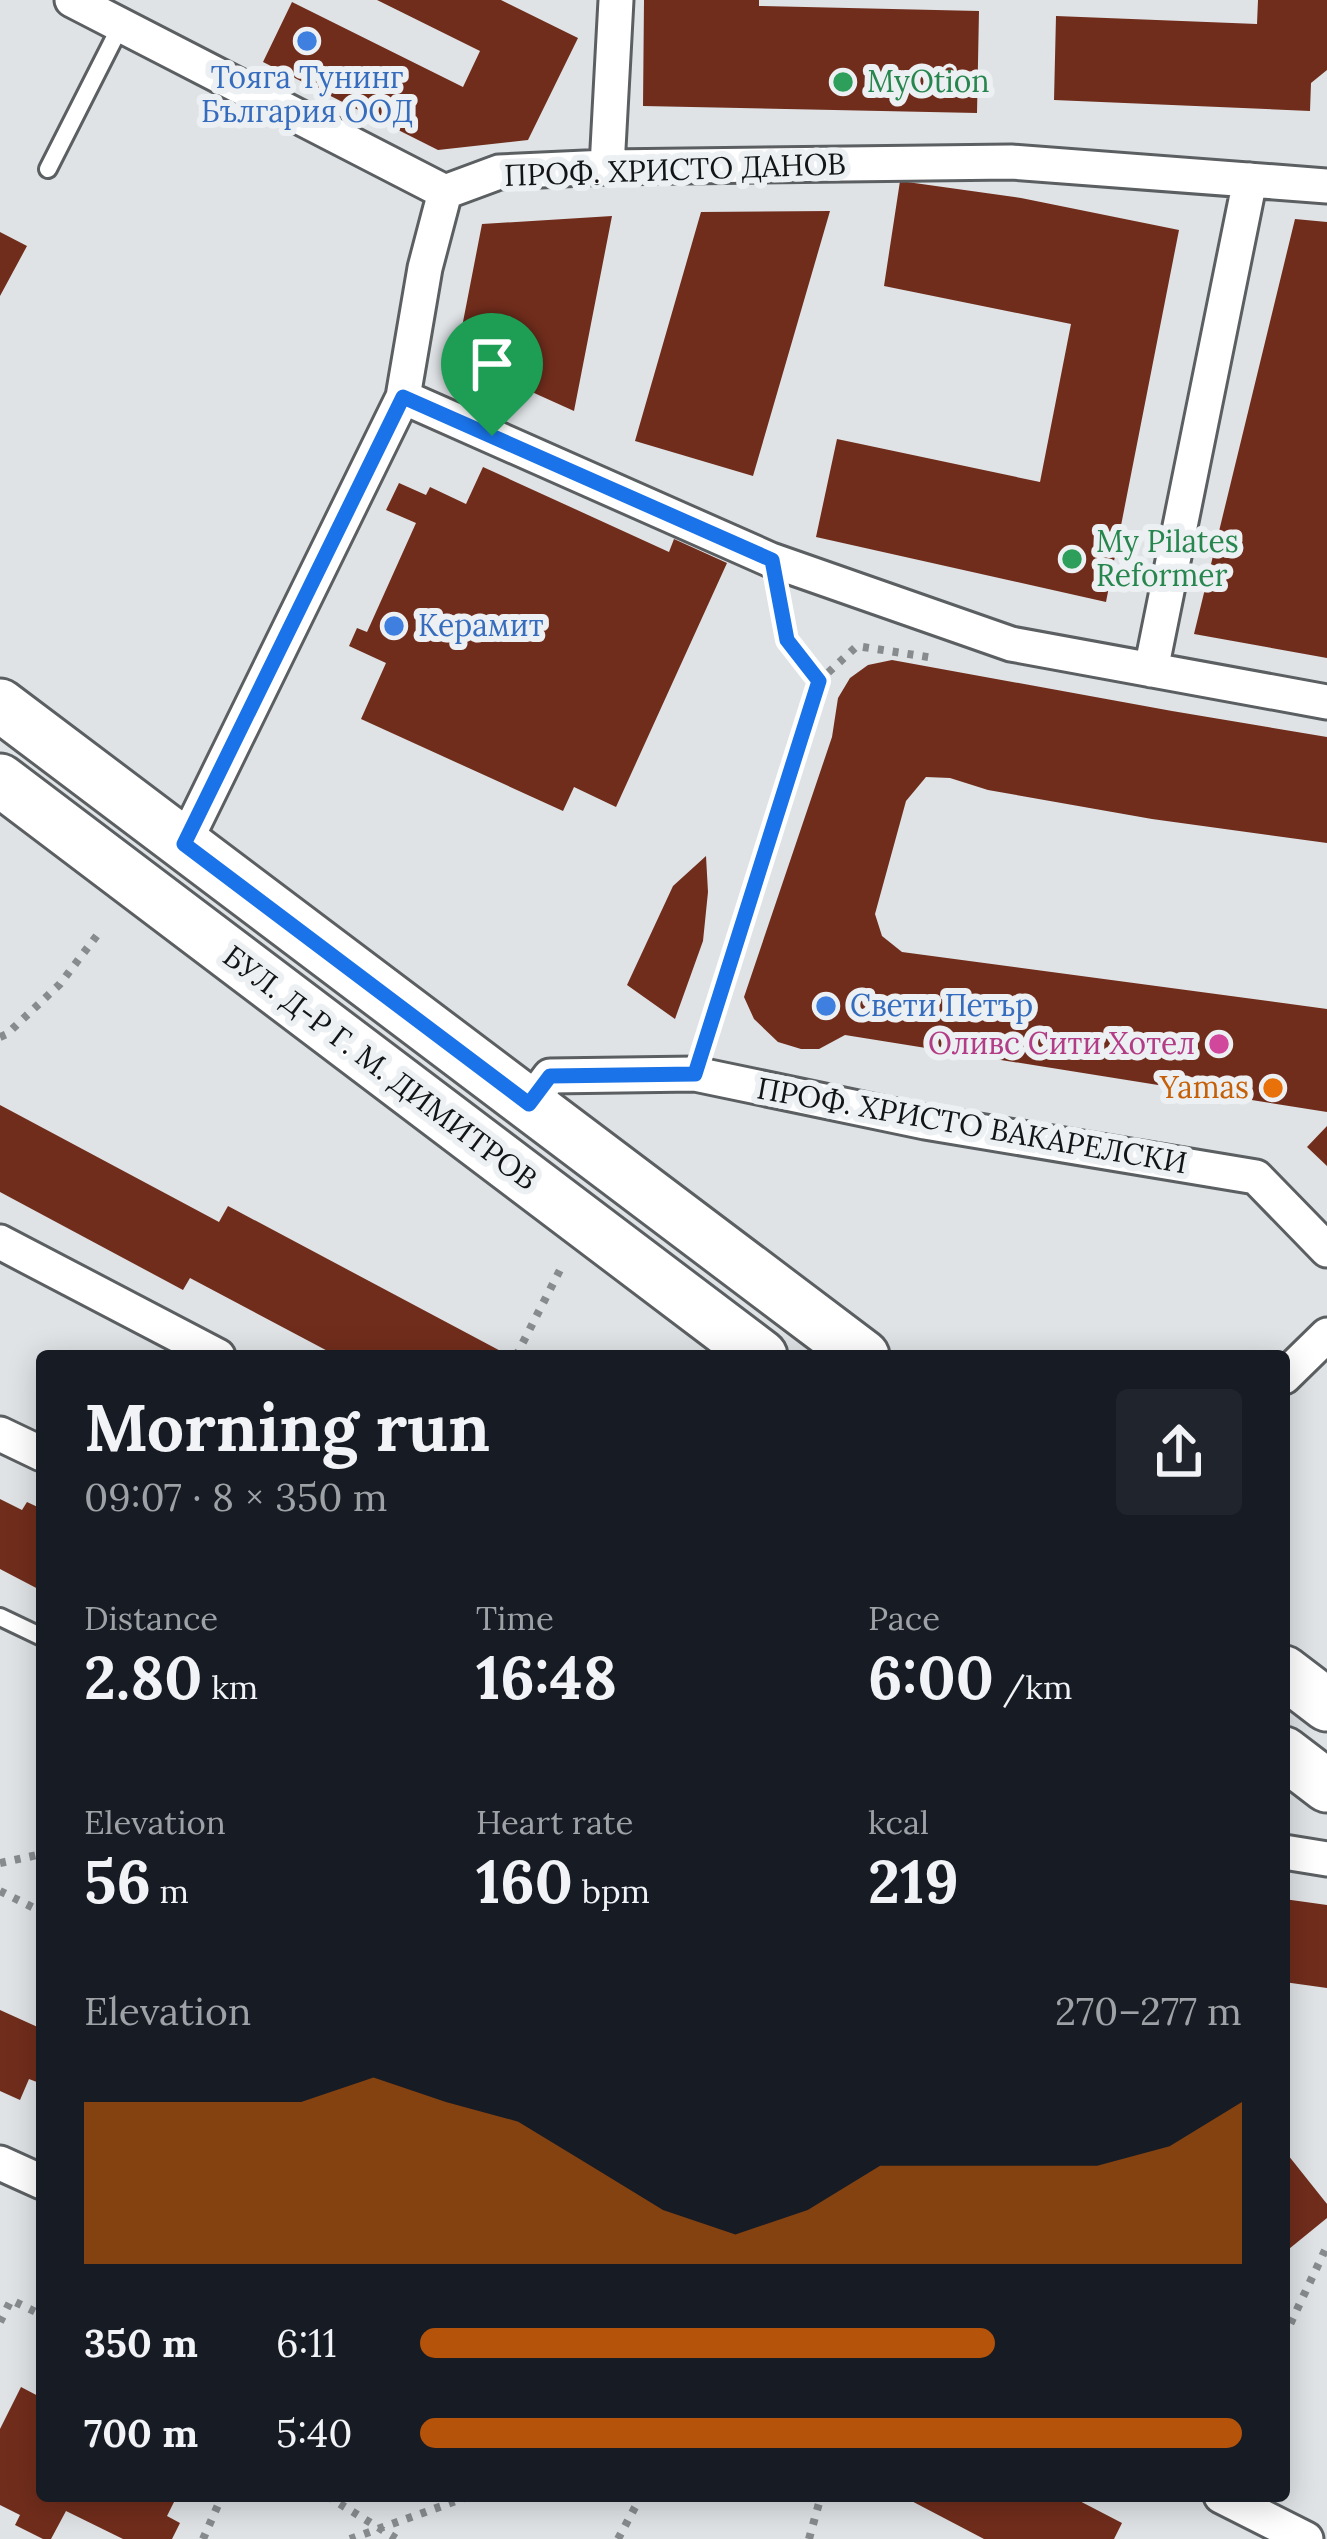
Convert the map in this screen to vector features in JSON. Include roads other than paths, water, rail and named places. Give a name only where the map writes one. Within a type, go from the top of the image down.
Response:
[{"type":"main road","name":"БУЛ. Д-Р Г. М. ДИМИТРОВ","points":[[0,705],[855,1350]]},
{"type":"main road","name":"БУЛ. Д-Р Г. М. ДИМИТРОВ","points":[[0,780],[752,1350]]},
{"type":"main road","points":[[1290,1677],[1327,1706]]},
{"type":"main road","points":[[1290,1758],[1327,1786]]},
{"type":"street","points":[[72,0],[445,192],[425,268],[403,397],[184,844]]},
{"type":"street","points":[[607,167],[616,0]]},
{"type":"street","name":"ПРОФ. ХРИСТО ДАНОВ","points":[[445,192],[499,172],[1012,162],[1327,186]]},
{"type":"street","points":[[1150,670],[1250,180]]},
{"type":"street","points":[[403,397],[772,560],[1011,644],[1327,702]]},
{"type":"street","name":"ПРОФ. ХРИСТО ВАКАРЕЛСКИ","points":[[529,1104],[550,1076],[695,1074],[925,1122],[1256,1177],[1327,1250]]},
{"type":"street","points":[[0,1242],[207,1350]]},
{"type":"street","points":[[1290,1370],[1327,1335]]},
{"type":"street","points":[[0,1434],[36,1451]]},
{"type":"street","points":[[1290,1853],[1327,1859]]},
{"type":"street","points":[[0,2163],[36,2179]]},
{"type":"street","points":[[1233,2502],[1306,2539]]},
{"type":"lane","points":[[48,169],[121,25]]},
{"type":"lane","points":[[0,1617],[36,1634]]},
{"type":"place","name":"Тояга Тунинг България ООД","points":[[307,41]]},
{"type":"place","name":"MyOtion","points":[[843,82]]},
{"type":"place","name":"My Pilates Reformer","points":[[1072,559]]},
{"type":"place","name":"Керамит","points":[[394,626]]},
{"type":"place","name":"Свети Петър","points":[[826,1006]]},
{"type":"place","name":"Оливс Сити Хотел","points":[[1219,1044]]},
{"type":"place","name":"Yamas","points":[[1273,1088]]}]
